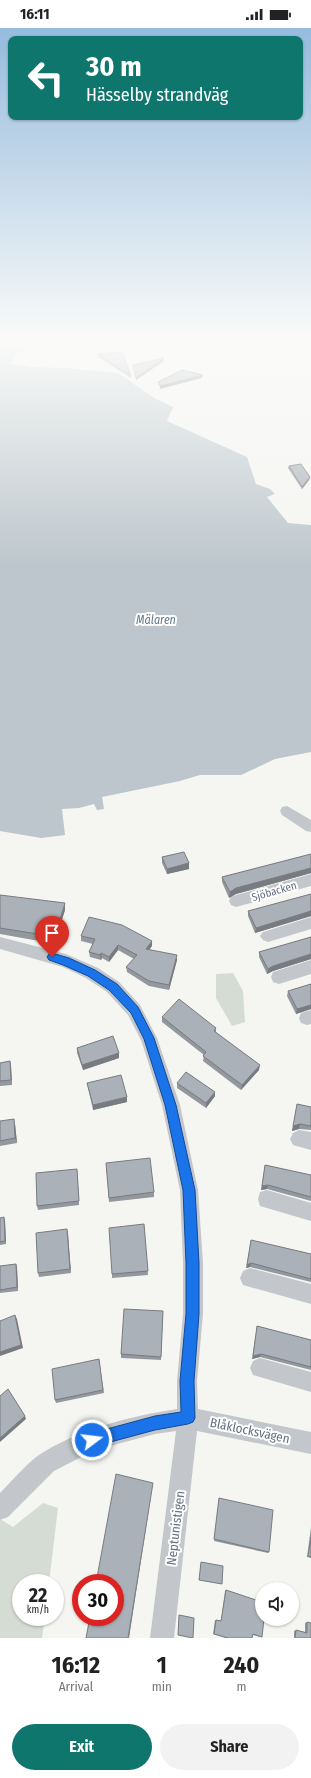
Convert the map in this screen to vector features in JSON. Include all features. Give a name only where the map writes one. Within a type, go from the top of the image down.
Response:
[{"type":"street","points":[[287,811],[311,828]]},
{"type":"street","name":"Sjöbacken","points":[[236,901],[311,880]]},
{"type":"street","points":[[268,936],[311,923]]},
{"type":"street","name":"Neptunistigen","points":[[0,943],[66,961],[92,973],[113,987],[134,1010],[149,1038],[171,1105],[189,1190],[193,1263],[193,1314],[187,1381],[188,1418],[162,1638]]},
{"type":"street","points":[[279,977],[311,967]]},
{"type":"street","points":[[267,1200],[311,1212]]},
{"type":"street","points":[[250,1278],[311,1294]]},
{"type":"street","points":[[260,1368],[311,1382]]},
{"type":"street","name":"Blåklocksvägen","points":[[0,1509],[46,1463],[92,1440],[155,1423],[188,1418],[311,1443]]},
{"type":"shaded area","points":[[233,973],[243,991],[245,1022],[232,1026],[216,998],[216,974]]},
{"type":"shaded area","points":[[43,1503],[58,1508],[50,1574],[12,1574],[12,1626],[44,1626],[42,1638],[0,1638],[0,1519],[13,1527]]},
{"type":"water","name":"Mälaren","points":[[0,417],[169,417],[167,421],[247,457],[256,484],[270,489],[275,494],[267,497],[288,523],[311,525],[311,752],[275,759],[241,775],[200,775],[180,781],[102,797],[104,809],[97,810],[94,804],[79,808],[62,809],[65,835],[41,838],[0,831]]},
{"type":"building","points":[[301,464],[310,477],[302,487],[289,466]]},
{"type":"building","points":[[184,852],[189,863],[167,869],[162,857]]},
{"type":"building","points":[[311,854],[311,868],[236,888],[230,892],[222,877]]},
{"type":"building","points":[[311,894],[311,911],[256,928],[248,911]]},
{"type":"building","points":[[0,895],[65,903],[57,929],[41,924],[38,934],[0,928]]},
{"type":"building","points":[[89,917],[122,925],[152,941],[146,949],[177,955],[169,985],[149,981],[126,967],[137,955],[118,945],[109,957],[101,953],[100,955],[89,952],[95,939],[81,936]]},
{"type":"building","points":[[311,937],[311,954],[268,969],[259,952]]},
{"type":"building","points":[[311,984],[311,1005],[297,1009],[288,991]]},
{"type":"building","points":[[179,999],[216,1028],[214,1031],[260,1065],[242,1085],[203,1056],[206,1052],[162,1017]]},
{"type":"building","points":[[113,1036],[119,1053],[82,1065],[77,1048]]},
{"type":"building","points":[[10,1061],[11,1080],[0,1081],[0,1063]]},
{"type":"building","points":[[186,1072],[215,1092],[206,1103],[177,1083]]},
{"type":"building","points":[[121,1075],[127,1097],[93,1105],[87,1083]]},
{"type":"building","points":[[297,1104],[311,1107],[311,1126],[300,1124],[293,1126]]},
{"type":"building","points":[[14,1119],[15,1138],[0,1141],[0,1121]]},
{"type":"building","points":[[150,1158],[154,1192],[109,1198],[106,1163]]},
{"type":"building","points":[[265,1165],[311,1175],[311,1197],[268,1185],[262,1186]]},
{"type":"building","points":[[77,1169],[79,1201],[37,1206],[36,1173]]},
{"type":"building","points":[[4,1217],[5,1241],[0,1242],[0,1218]]},
{"type":"building","points":[[144,1224],[148,1271],[112,1274],[109,1228]]},
{"type":"building","points":[[67,1229],[70,1269],[38,1273],[36,1233]]},
{"type":"building","points":[[251,1240],[311,1254],[311,1279],[251,1263],[247,1265]]},
{"type":"building","points":[[16,1264],[17,1287],[0,1290],[0,1266]]},
{"type":"building","points":[[124,1309],[163,1311],[161,1357],[121,1354]]},
{"type":"building","points":[[15,1315],[21,1345],[0,1352],[0,1321]]},
{"type":"building","points":[[257,1326],[311,1340],[311,1367],[261,1354],[253,1356]]},
{"type":"building","points":[[99,1359],[103,1390],[55,1400],[52,1369]]},
{"type":"building","points":[[8,1389],[25,1416],[0,1438],[0,1396]]},
{"type":"building","points":[[116,1474],[153,1483],[128,1638],[86,1638],[88,1626],[124,1626],[124,1574],[98,1574]]},
{"type":"building","points":[[219,1498],[273,1510],[269,1552],[214,1539]]},
{"type":"building","points":[[311,1537],[311,1557],[308,1556]]},
{"type":"building","points":[[201,1562],[223,1566],[222,1584],[199,1580]]},
{"type":"building","points":[[226,1590],[255,1600],[255,1626],[263,1626],[262,1637],[253,1634],[252,1638],[228,1638],[214,1634],[216,1620],[221,1621]]},
{"type":"building","points":[[179,1615],[194,1618],[193,1638],[178,1635]]},
{"type":"building","points":[[307,1622],[311,1623],[311,1638],[295,1638],[296,1630],[307,1633]]},
{"type":"route","points":[[52,957],[66,961],[92,973],[113,987],[134,1010],[149,1038],[171,1105],[189,1190],[193,1263],[193,1314],[187,1381],[188,1418],[155,1423],[92,1440]]}]
